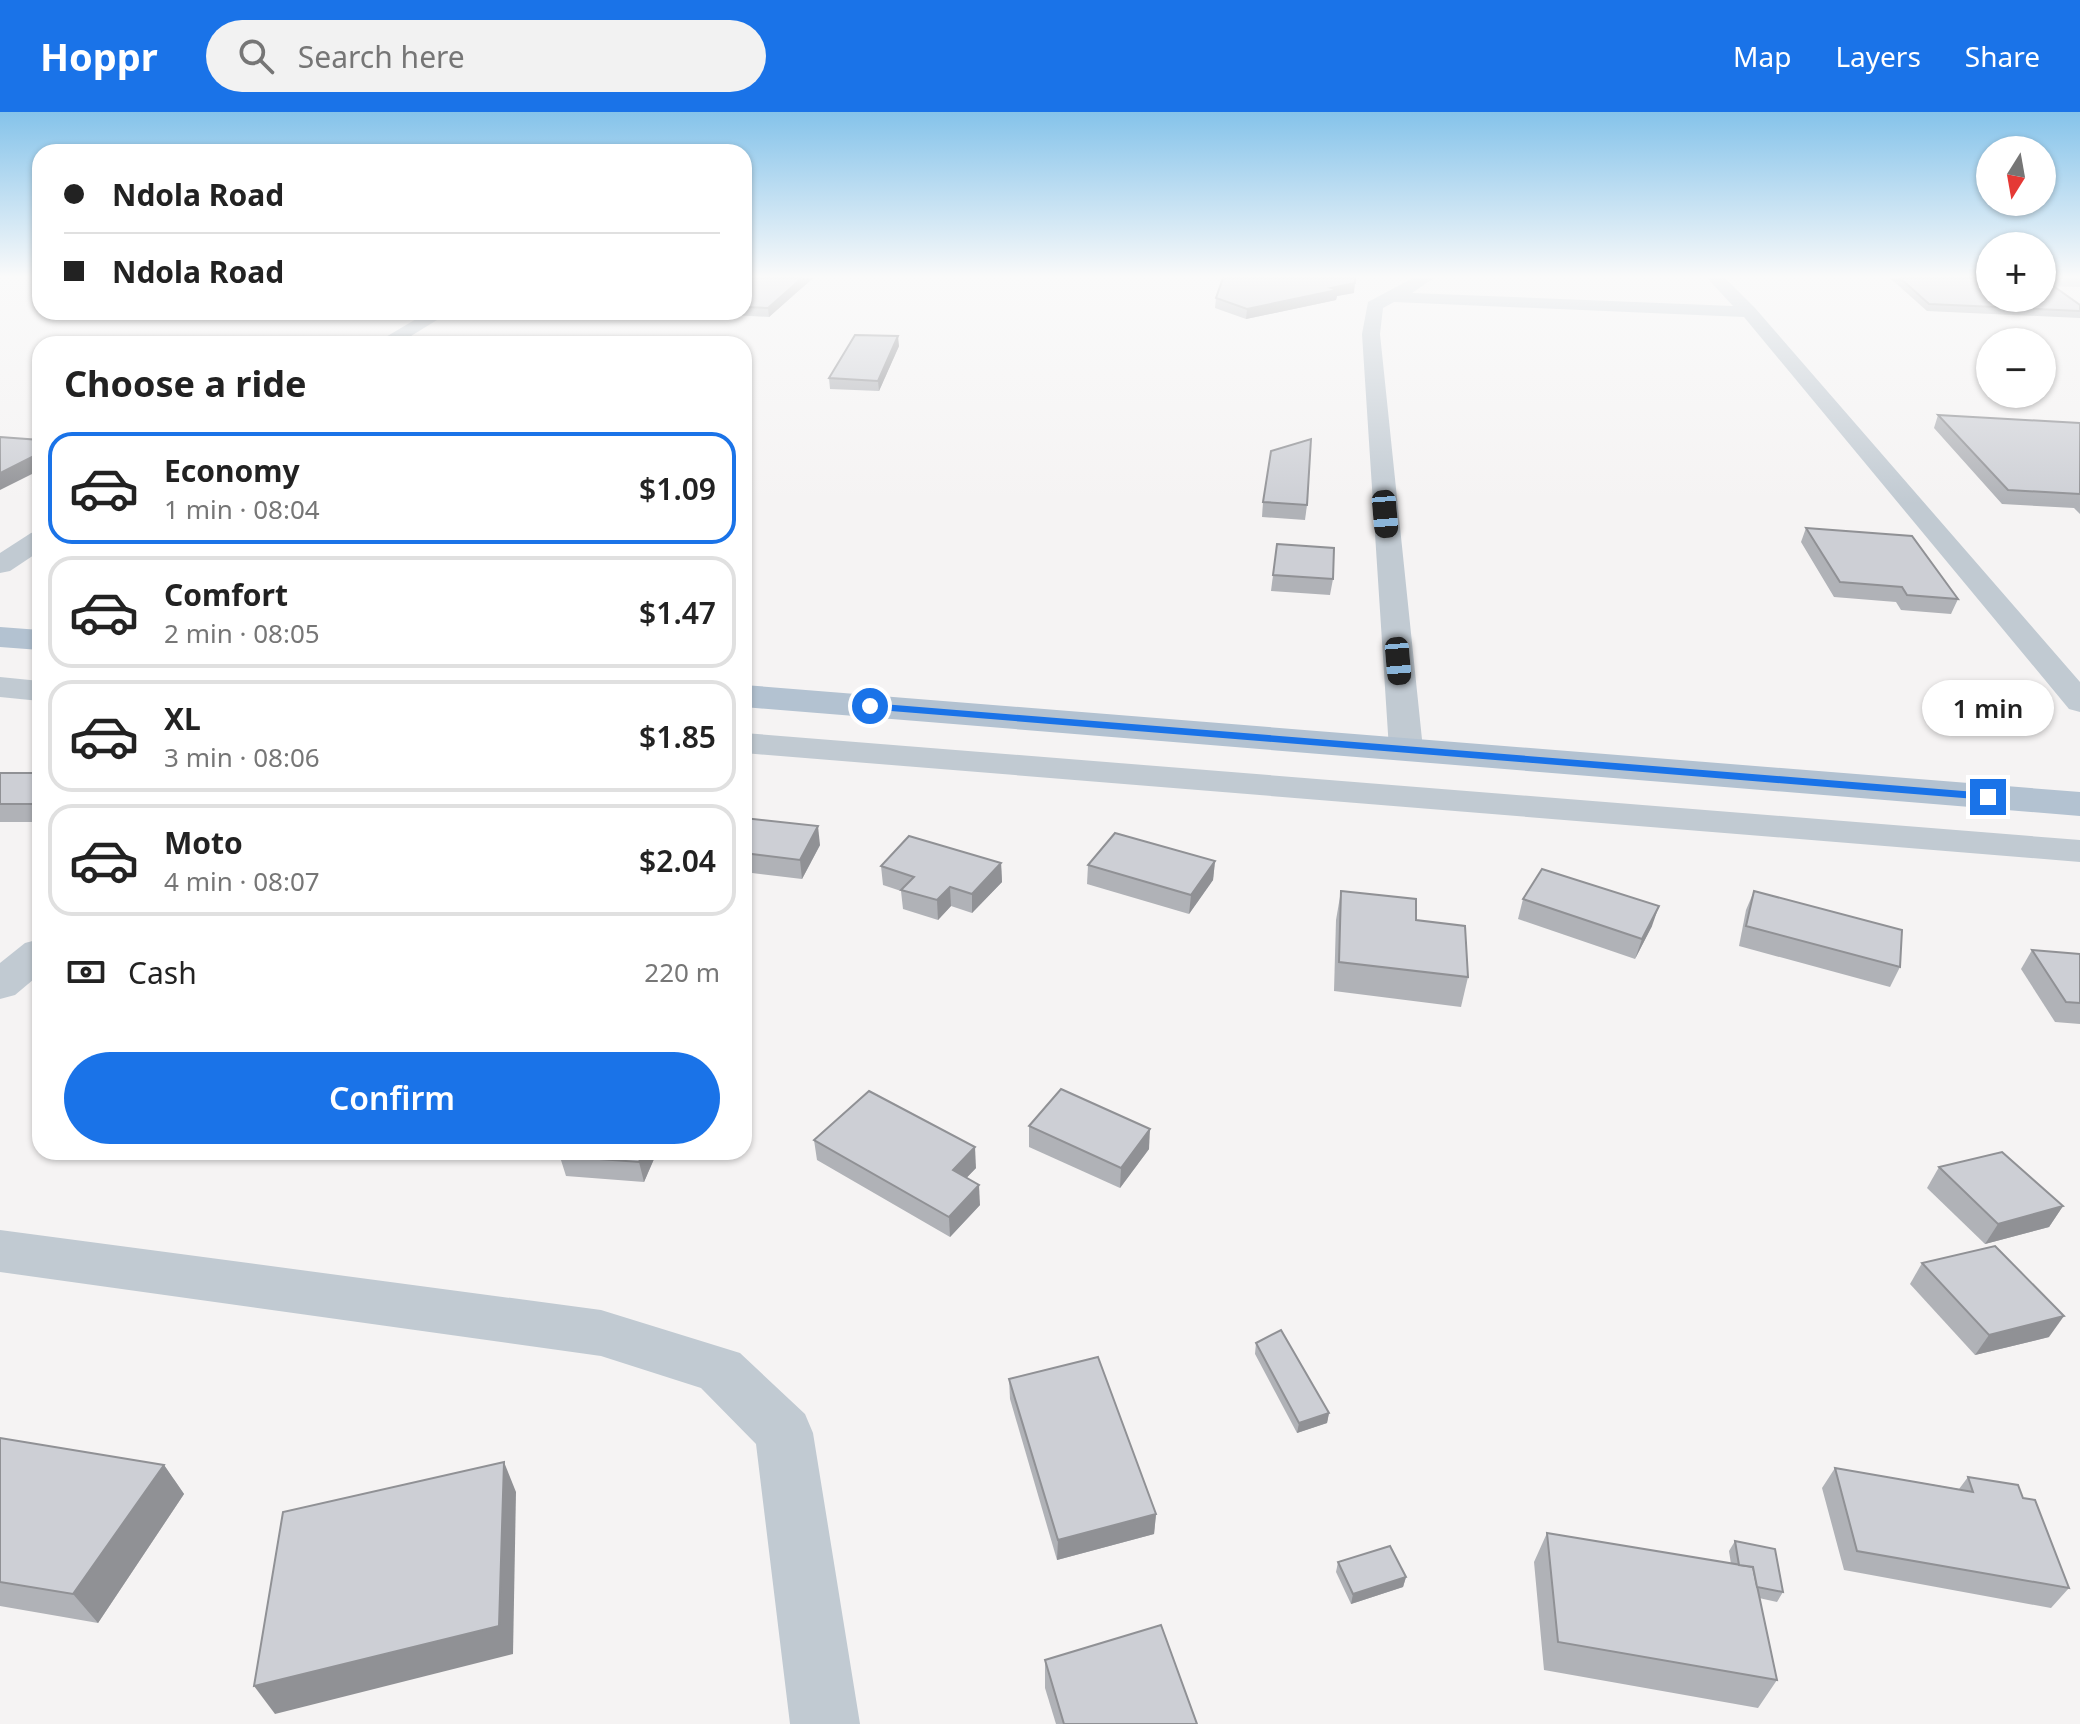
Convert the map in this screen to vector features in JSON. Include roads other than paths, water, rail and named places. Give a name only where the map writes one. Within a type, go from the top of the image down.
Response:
[{"type":"main road","points":[[0,637],[32,639]]},
{"type":"main road","points":[[752,697],[2080,804]]},
{"type":"street","points":[[1373,353],[1406,749]]},
{"type":"street","points":[[1784,353],[2080,702]]},
{"type":"street","points":[[0,565],[32,544]]},
{"type":"street","points":[[0,687],[32,690]]},
{"type":"street","points":[[752,744],[2080,851]]},
{"type":"street","points":[[0,985],[32,959]]},
{"type":"street","points":[[0,1251],[601,1333],[720,1370],[784,1433],[825,1724]]}]
